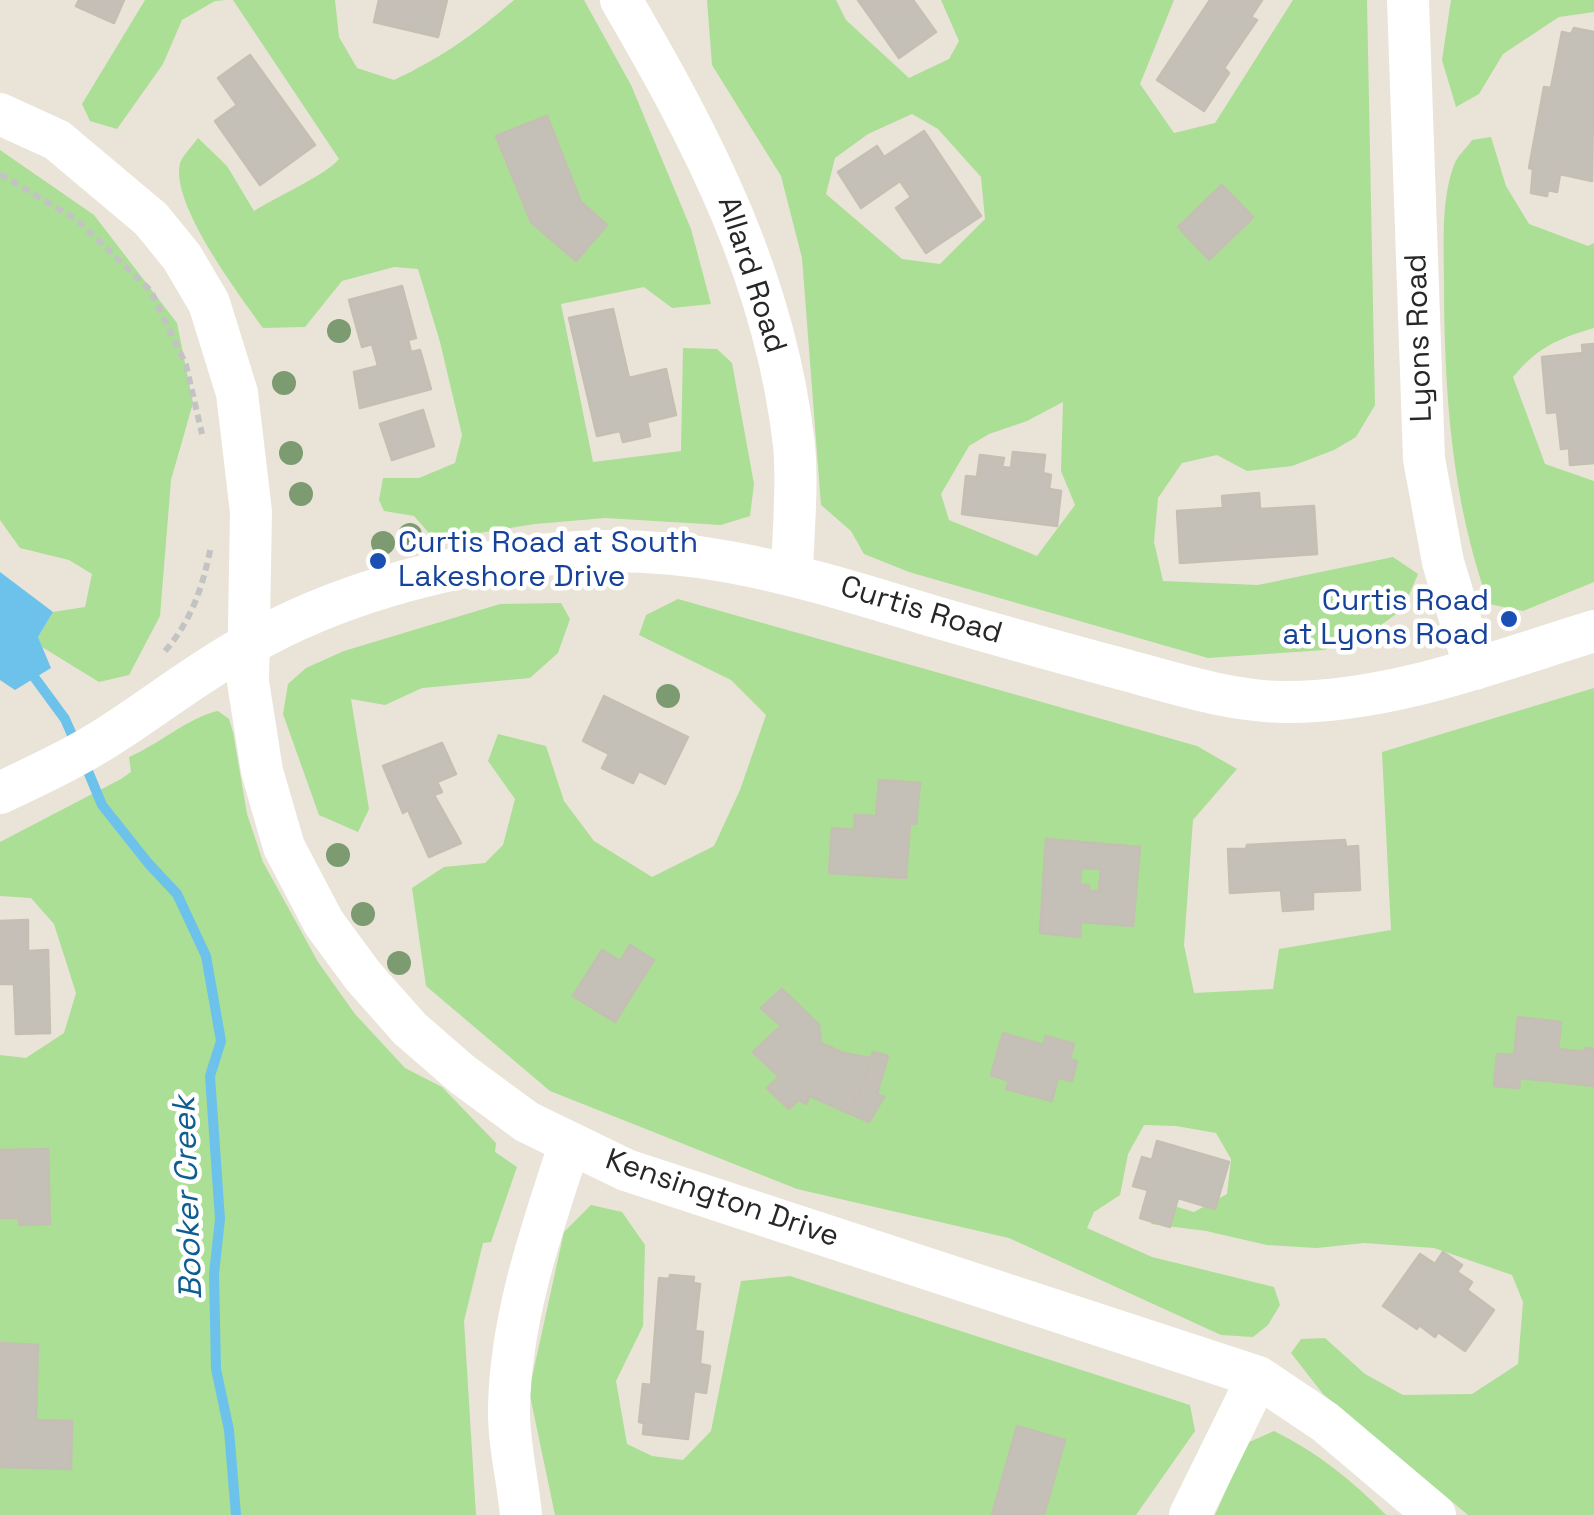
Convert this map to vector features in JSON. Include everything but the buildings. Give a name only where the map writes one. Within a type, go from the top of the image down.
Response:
[{"type":"street","name":"Allard Road","points":[[621,0],[683,106],[733,210],[778,344],[794,448],[792,574]]},
{"type":"street","name":"Lyons Road","points":[[1408,0],[1424,459],[1443,562],[1474,669]]},
{"type":"street","name":"Kensington Drive","points":[[0,114],[57,140],[151,219],[182,257],[209,304],[237,392],[242,432],[251,512],[248,682],[262,771],[284,848],[324,924],[410,1029],[527,1122],[626,1170],[1258,1377],[1326,1422],[1435,1515]]},
{"type":"street","name":"Curtis Road","points":[[0,792],[109,736],[249,644],[319,610],[458,569],[542,555],[623,549],[718,558],[792,574],[1214,693],[1279,702],[1341,699],[1474,669],[1594,631]]},
{"type":"street","points":[[522,1515],[509,1410],[517,1322],[570,1143]]},
{"type":"street","points":[[1190,1515],[1258,1377]]},
{"type":"path","points":[[0,174],[77,220],[151,291],[186,365],[202,437]]},
{"type":"path","points":[[159,658],[182,632],[202,588],[213,538]]},
{"type":"green space","points":[[145,0],[226,0],[215,1],[182,20],[163,64],[117,129],[90,121],[82,104]]},
{"type":"green space","points":[[233,0],[335,0],[339,37],[357,68],[394,80],[457,44],[514,0],[584,0],[631,85],[691,229],[711,304],[672,308],[644,287],[561,304],[593,462],[681,451],[683,348],[717,349],[732,363],[754,484],[750,516],[721,525],[605,518],[535,524],[435,540],[414,516],[384,511],[379,500],[383,478],[419,478],[455,463],[462,435],[418,269],[394,267],[342,281],[305,327],[263,328],[209,248],[185,201],[180,163],[198,138],[227,166],[254,211],[339,159]]},
{"type":"green space","points":[[707,0],[836,0],[846,20],[909,78],[949,59],[959,41],[941,0],[1174,0],[1140,84],[1174,133],[1215,123],[1293,0],[1367,0],[1375,405],[1356,437],[1292,466],[1247,471],[1217,455],[1182,463],[1158,498],[1154,542],[1163,581],[1258,585],[1393,557],[1418,574],[1403,609],[1367,635],[1324,650],[1208,658],[909,572],[864,554],[851,531],[821,505],[802,258],[781,176],[712,65]],"holes":[[[912,114],[938,129],[981,177],[985,219],[940,264],[902,259],[826,194],[835,158],[868,134]],[[1063,402],[1061,471],[1075,505],[1037,556],[949,520],[941,494],[969,446]]]},
{"type":"green space","points":[[1451,0],[1594,0],[1594,12],[1559,17],[1503,54],[1479,94],[1456,107],[1442,60]]},
{"type":"green space","points":[[1491,137],[1506,186],[1529,224],[1588,246],[1594,243],[1594,328],[1549,345],[1513,377],[1545,464],[1594,481],[1594,582],[1523,611],[1489,604],[1466,525],[1448,403],[1444,320],[1447,192],[1454,165],[1472,140]]},
{"type":"green space","points":[[0,150],[94,215],[177,323],[193,403],[171,480],[160,616],[129,675],[99,682],[42,647],[38,637],[53,612],[85,607],[92,574],[69,560],[20,548],[0,520]]},
{"type":"green space","points":[[678,599],[1197,746],[1237,769],[1193,820],[1184,945],[1194,993],[1273,989],[1279,949],[1391,930],[1382,752],[1594,688],[1594,1515],[1468,1515],[1323,1394],[1291,1353],[1301,1339],[1325,1338],[1365,1374],[1403,1395],[1472,1394],[1518,1364],[1523,1302],[1512,1275],[1434,1248],[1364,1243],[1317,1248],[1267,1245],[1151,1224],[1164,1203],[1194,1212],[1227,1194],[1231,1159],[1216,1133],[1144,1125],[1128,1154],[1120,1195],[1094,1212],[1087,1228],[1152,1257],[1274,1287],[1280,1305],[1268,1325],[1253,1337],[1221,1335],[1009,1238],[797,1189],[550,1091],[426,986],[412,888],[444,867],[485,863],[503,845],[515,799],[488,761],[498,734],[546,746],[564,801],[594,841],[652,877],[714,846],[740,790],[766,715],[731,680],[639,635],[646,615]]},
{"type":"green space","points":[[561,603],[570,619],[558,653],[530,678],[422,688],[385,705],[351,699],[369,809],[358,832],[319,815],[283,714],[288,684],[306,668],[344,651],[500,604]]},
{"type":"green space","points":[[218,711],[229,719],[233,732],[247,814],[263,862],[318,962],[355,1014],[405,1068],[442,1087],[496,1143],[495,1152],[517,1167],[491,1242],[483,1243],[464,1321],[476,1515],[0,1515],[0,1055],[26,1058],[64,1033],[76,993],[54,924],[31,898],[0,896],[0,842],[121,779],[131,772],[129,757]]},
{"type":"green space","points":[[591,1205],[622,1212],[645,1245],[643,1326],[616,1381],[627,1444],[652,1456],[683,1460],[711,1431],[741,1281],[790,1276],[1190,1405],[1195,1431],[1136,1515],[555,1515],[529,1391],[564,1232]]},
{"type":"green space","points":[[1274,1431],[1334,1468],[1386,1515],[1215,1515],[1247,1443]]},
{"type":"water","points":[[0,572],[53,612],[38,637],[51,668],[15,690],[0,680]]},
{"type":"waterway","name":"Booker Creek","points":[[29,670],[65,719],[76,744]]},
{"type":"waterway","name":"Booker Creek","points":[[85,764],[102,805],[177,894],[206,956],[221,1041],[210,1076],[220,1219],[214,1274],[216,1369],[229,1430],[236,1515]]},
{"type":"place","name":"Curtis Road at South Lakeshore Drive","points":[[378,561]]},
{"type":"place","name":"Curtis Road at Lyons Road","points":[[1509,619]]}]
